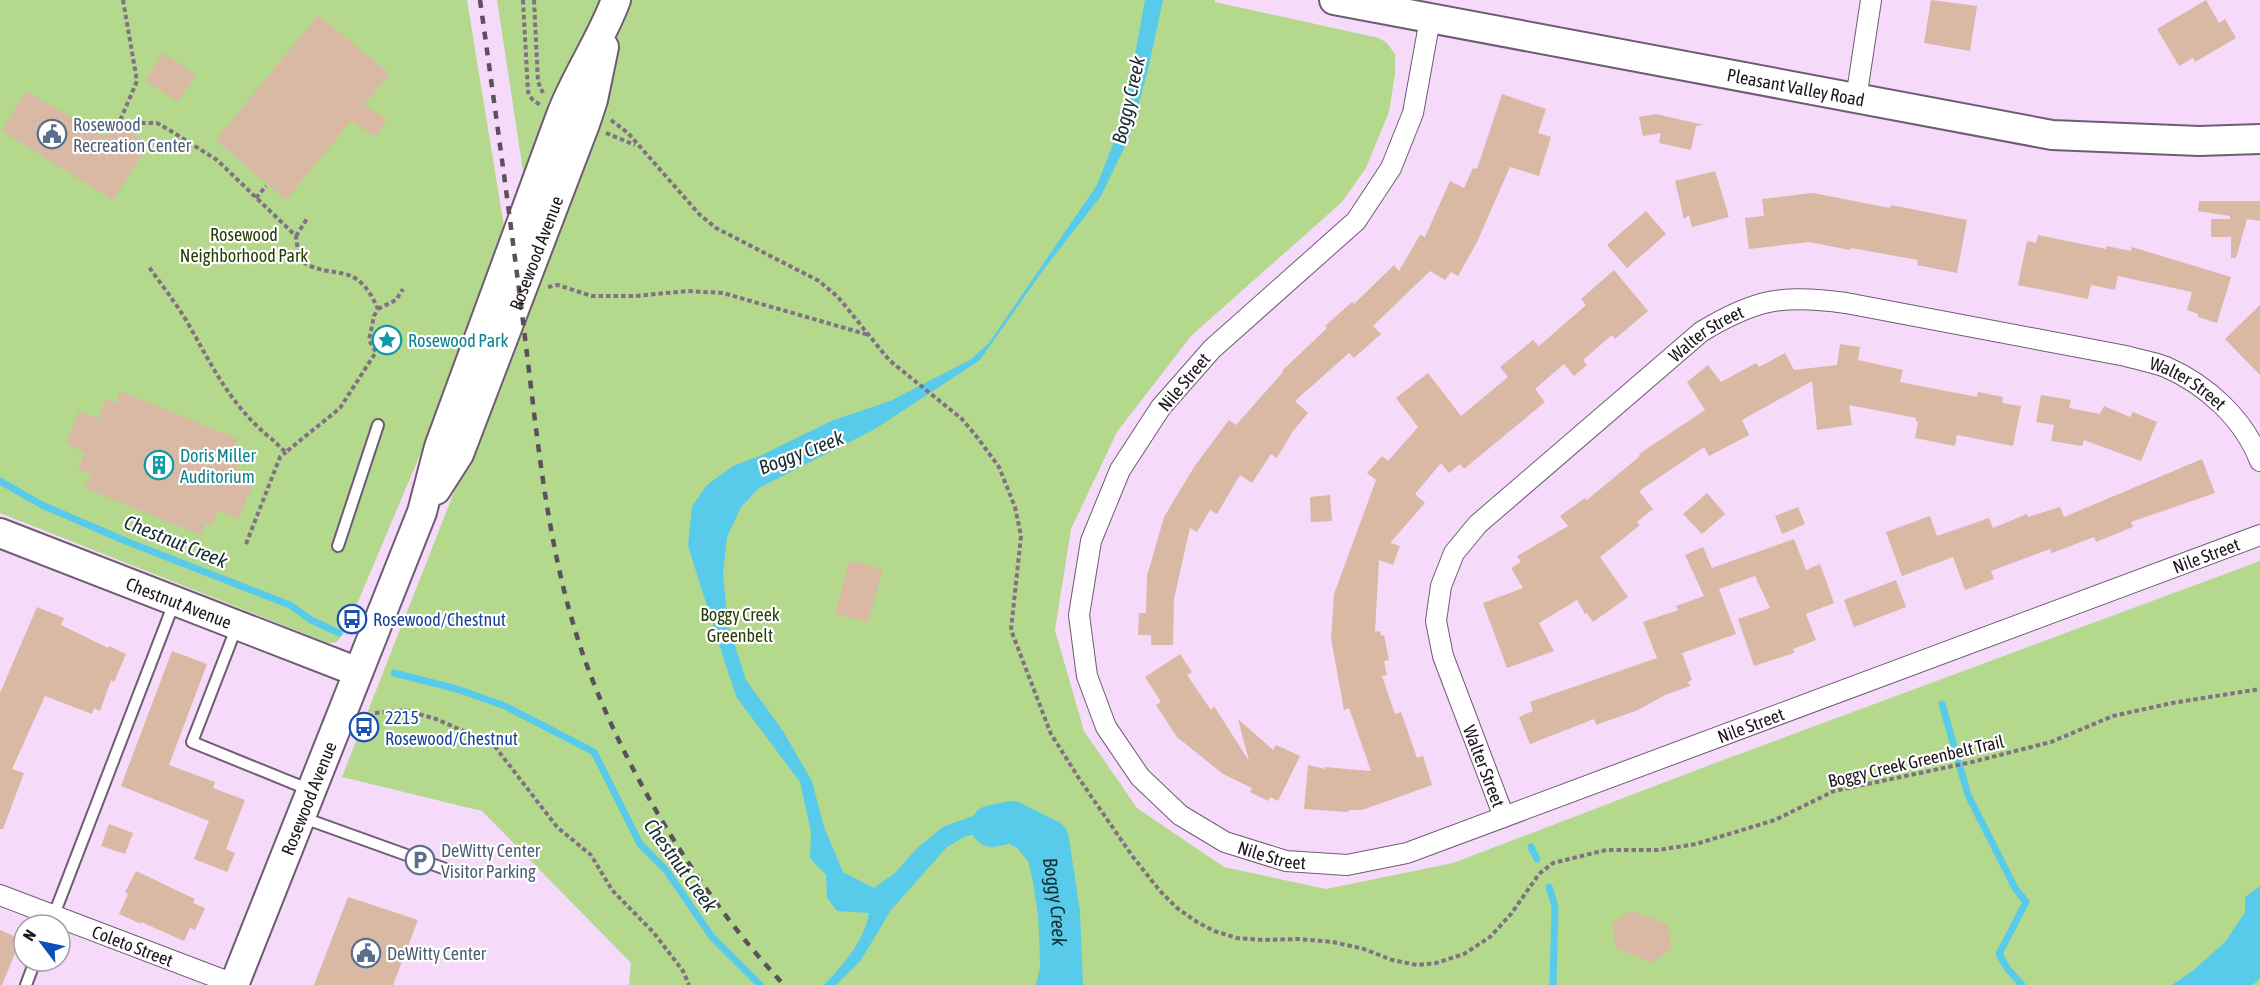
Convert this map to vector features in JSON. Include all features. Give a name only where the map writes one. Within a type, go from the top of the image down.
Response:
[{"type":"street","name":"Pleasant Valley Road","points":[[1334,0],[1428,10],[1856,99],[2052,135],[2199,141],[2260,139]]},
{"type":"street","points":[[1856,99],[1871,0]]},
{"type":"street","name":"Rosewood Avenue","points":[[234,984],[422,512],[459,454],[585,124],[593,100],[613,9]]},
{"type":"street","name":"Nile Street","points":[[1428,10],[1413,113],[1391,168],[1356,221],[1212,349],[1161,408],[1120,470],[1091,541],[1079,615],[1087,676],[1106,727],[1140,777],[1180,815],[1224,843],[1286,861],[1347,865],[1407,853],[2260,535]]},
{"type":"street","name":"Walter Street","points":[[1504,817],[1443,656],[1436,621],[1441,586],[1454,553],[1478,524],[1701,332],[1730,314],[1770,300],[1809,298],[2079,347],[2164,366],[2200,384],[2228,410],[2255,447],[2260,461]]},
{"type":"street","name":"Chestnut Avenue","points":[[0,533],[358,672]]},
{"type":"street","name":"Coleto Street","points":[[0,895],[37,913]]},
{"type":"street","name":"Coleto Street","points":[[72,927],[234,984]]},
{"type":"lane","points":[[338,546],[378,425]]},
{"type":"lane","points":[[55,913],[175,601]]},
{"type":"lane","points":[[237,626],[192,742],[311,790]]},
{"type":"lane","points":[[300,817],[452,871]]},
{"type":"path","points":[[123,0],[137,81],[125,103],[119,123],[157,123],[217,160],[296,236],[299,260],[316,269],[345,273],[358,280],[370,290],[378,309]]},
{"type":"path","points":[[523,0],[528,92],[532,99],[545,108]]},
{"type":"path","points":[[534,0],[538,82],[541,90],[549,97]]},
{"type":"path","name":"Boggy Creek Greenbelt Trail","points":[[607,118],[622,127],[699,214],[716,228],[819,281],[838,297],[889,360],[962,419],[999,467],[1015,507],[1021,536],[1011,630],[1051,734],[1133,857],[1160,891],[1177,908],[1214,931],[1246,939],[1333,942],[1364,949],[1392,960],[1417,964],[1436,963],[1464,954],[1490,937],[1511,914],[1539,874],[1553,863],[1606,850],[1658,850],[1696,844],[1775,820],[1834,791],[1972,762],[2051,742],[2113,716],[2172,703],[2260,689]]},
{"type":"path","name":"Boggy Creek Greenbelt Trail","points":[[597,129],[638,147]]},
{"type":"path","points":[[256,198],[266,186]]},
{"type":"path","points":[[296,236],[308,217]]},
{"type":"path","points":[[148,267],[185,318],[219,381],[253,423],[286,452]]},
{"type":"path","points":[[547,288],[558,285],[592,296],[634,296],[688,291],[723,293],[870,335]]},
{"type":"path","points":[[246,544],[280,457],[340,408],[376,352],[369,340],[374,316],[378,309],[396,300],[403,289]]},
{"type":"path","points":[[375,713],[405,710],[436,719],[493,744],[557,827],[591,855],[612,890],[654,933],[683,971],[689,985]]},
{"type":"green space","name":"Rosewood Neighborhood Park","points":[[0,0],[467,0],[506,239],[458,365],[346,630],[337,642],[328,643],[0,513]]},
{"type":"green space","name":"Boggy Creek Greenbelt","points":[[497,0],[1215,0],[1215,2],[1379,38],[1387,43],[1395,54],[1395,74],[1389,112],[1366,168],[1342,202],[1191,336],[1117,432],[1071,529],[1055,630],[1084,731],[1137,808],[1224,867],[1326,889],[1453,863],[1715,763],[2260,561],[2260,985],[629,985],[631,963],[482,811],[342,777],[539,276]]},
{"type":"water","points":[[1145,0],[1163,0],[1148,70],[1130,136],[1101,196],[1044,269],[980,360],[875,429],[759,488],[741,507],[727,537],[723,575],[728,624],[746,680],[783,731],[812,781],[824,827],[843,872],[874,888],[895,873],[917,848],[943,827],[978,814],[1022,814],[1041,829],[1061,884],[1077,949],[1077,985],[1036,985],[1045,945],[1039,906],[1028,861],[1002,830],[966,836],[947,847],[891,910],[861,960],[836,985],[824,985],[846,961],[858,942],[869,913],[837,911],[827,898],[826,875],[810,858],[811,832],[800,782],[737,698],[688,546],[692,506],[707,485],[733,466],[762,455],[831,421],[890,401],[970,360],[989,343],[1097,185],[1123,119]]},
{"type":"water","points":[[2260,886],[2260,978],[2253,985],[2172,985],[2195,969],[2226,941],[2245,912],[2245,897]]},
{"type":"building","points":[[1931,0],[1977,6],[1970,51],[1924,43]]},
{"type":"building","points":[[2206,0],[2219,23],[2225,19],[2236,38],[2195,62],[2193,58],[2179,66],[2157,29]]},
{"type":"building","points":[[318,15],[390,74],[364,105],[387,120],[376,137],[351,121],[286,200],[216,140]]},
{"type":"building","points":[[163,53],[196,75],[178,102],[145,80]]},
{"type":"building","points":[[26,91],[105,137],[115,123],[149,145],[113,200],[2,131]]},
{"type":"building","points":[[1502,94],[1546,109],[1538,133],[1551,137],[1539,176],[1510,167],[1477,242],[1458,276],[1451,272],[1445,280],[1430,271],[1373,326],[1381,334],[1354,358],[1349,353],[1295,401],[1308,413],[1293,431],[1277,458],[1271,454],[1252,483],[1240,475],[1217,514],[1210,510],[1197,532],[1190,528],[1174,599],[1173,645],[1151,645],[1151,635],[1138,635],[1139,613],[1146,613],[1147,576],[1164,517],[1194,467],[1229,420],[1236,425],[1282,371],[1327,328],[1325,326],[1352,302],[1354,304],[1394,265],[1399,271],[1420,235],[1425,237],[1450,181],[1464,188],[1473,168],[1477,169]]},
{"type":"building","points":[[1656,114],[1704,125],[1696,126],[1691,150],[1659,143],[1661,133],[1643,136],[1639,117]]},
{"type":"building","points":[[1715,171],[1729,217],[1692,227],[1689,215],[1684,219],[1675,181]]},
{"type":"building","points":[[1813,193],[1967,220],[1957,273],[1917,265],[1918,260],[1809,242],[1749,249],[1745,218],[1764,216],[1762,199]]},
{"type":"building","points":[[2199,201],[2260,201],[2260,221],[2247,219],[2236,258],[2231,258],[2231,237],[2211,237],[2211,219],[2230,219],[2230,216],[2198,211]]},
{"type":"building","points":[[1646,211],[1666,234],[1627,268],[1607,245]]},
{"type":"building","points":[[2038,235],[2106,249],[2106,246],[2131,251],[2132,247],[2231,277],[2217,323],[2198,317],[2198,314],[2187,310],[2192,292],[2118,276],[2115,290],[2091,285],[2088,299],[2018,285],[2027,241],[2036,243]]},
{"type":"building","points":[[1614,270],[1648,311],[1615,339],[1612,335],[1583,360],[1587,365],[1574,376],[1564,364],[1535,389],[1545,402],[1464,469],[1460,464],[1449,473],[1441,463],[1415,494],[1425,503],[1390,543],[1400,546],[1393,565],[1379,560],[1375,632],[1380,631],[1381,636],[1384,635],[1389,660],[1384,661],[1387,675],[1382,676],[1395,714],[1401,712],[1417,758],[1423,756],[1432,785],[1362,810],[1349,810],[1348,812],[1304,809],[1308,765],[1325,769],[1324,767],[1371,771],[1349,708],[1344,710],[1331,638],[1334,594],[1376,480],[1367,473],[1382,456],[1388,461],[1418,427],[1396,398],[1428,373],[1461,416],[1508,377],[1500,367],[1533,340],[1539,346],[1586,305],[1581,299]]},
{"type":"building","points":[[2260,305],[2260,375],[2225,339]]},
{"type":"building","points":[[1840,344],[1860,347],[1858,360],[1903,370],[1900,382],[1977,397],[1978,392],[2003,397],[2002,403],[2021,406],[2013,446],[1957,435],[1955,446],[1915,438],[1918,422],[1916,418],[1849,405],[1852,425],[1817,430],[1812,381],[1742,420],[1749,435],[1709,456],[1704,447],[1639,491],[1653,509],[1637,522],[1640,525],[1600,557],[1628,597],[1593,622],[1577,600],[1539,623],[1554,651],[1507,668],[1483,603],[1523,588],[1511,568],[1521,562],[1517,556],[1568,526],[1560,516],[1585,498],[1587,500],[1640,456],[1639,454],[1705,410],[1687,382],[1708,365],[1721,382],[1756,363],[1759,367],[1785,353],[1794,370],[1837,365]]},
{"type":"building","name":"Doris Miller Auditorium","points":[[120,391],[237,439],[233,449],[243,452],[236,470],[255,478],[238,519],[218,510],[212,526],[206,523],[201,535],[85,488],[91,474],[78,469],[85,452],[66,444],[79,411],[98,419],[106,399],[116,403]]},
{"type":"building","points":[[2041,395],[2071,400],[2069,408],[2100,414],[2104,406],[2130,417],[2133,412],[2157,422],[2141,461],[2084,440],[2082,446],[2051,441],[2054,425],[2036,422]]},
{"type":"building","points":[[2202,459],[2215,493],[2131,522],[2133,527],[2096,542],[2094,537],[2052,553],[2050,549],[1991,571],[1994,579],[1965,590],[1953,557],[1902,576],[1886,532],[1930,516],[1937,536],[1989,518],[1993,528],[2027,514],[2028,517],[2060,507],[2064,517]]},
{"type":"building","points":[[1707,493],[1725,514],[1702,534],[1683,514]]},
{"type":"building","points":[[1330,495],[1332,521],[1311,522],[1310,497]]},
{"type":"building","points":[[1798,507],[1805,524],[1782,534],[1775,516]]},
{"type":"building","points":[[1794,539],[1806,570],[1820,564],[1834,603],[1806,614],[1816,640],[1793,649],[1794,653],[1754,666],[1738,619],[1770,608],[1755,576],[1719,589],[1736,634],[1682,653],[1692,680],[1688,682],[1690,686],[1665,695],[1638,710],[1596,725],[1594,719],[1530,744],[1519,717],[1533,711],[1530,702],[1657,658],[1643,622],[1678,610],[1676,606],[1704,596],[1685,555],[1703,547],[1712,568]]},
{"type":"building","points":[[849,561],[883,569],[868,622],[835,614]]},
{"type":"building","points":[[1896,580],[1906,607],[1854,627],[1844,600]]},
{"type":"building","points":[[37,607],[64,618],[61,625],[108,648],[109,646],[126,654],[114,682],[111,680],[100,711],[94,708],[92,714],[45,696],[12,769],[24,773],[3,829],[0,829],[0,693]]},
{"type":"building","points":[[172,651],[207,664],[169,765],[215,782],[213,788],[245,800],[226,849],[235,853],[227,872],[194,859],[209,821],[121,786]]},
{"type":"building","points":[[1180,654],[1192,672],[1187,675],[1211,710],[1214,706],[1249,761],[1238,719],[1273,750],[1276,745],[1300,756],[1278,801],[1270,797],[1268,801],[1250,792],[1252,788],[1223,774],[1177,737],[1156,705],[1161,702],[1145,677]]},
{"type":"building","points":[[109,824],[133,833],[125,854],[101,846]]},
{"type":"building","points":[[136,871],[195,899],[193,903],[205,908],[195,930],[190,928],[184,941],[119,914],[128,894],[125,892]]},
{"type":"building","name":"DeWitty Center","points":[[348,897],[418,920],[393,985],[314,985]]},
{"type":"building","points":[[1631,911],[1667,924],[1672,948],[1652,963],[1616,948],[1612,924]]},
{"type":"building","points":[[0,930],[12,935],[12,961],[0,985]]},
{"type":"waterway","name":"Chestnut Creek","points":[[0,481],[42,505],[128,542],[290,605],[311,620],[339,633]]},
{"type":"waterway","name":"Chestnut Creek","points":[[394,673],[457,689],[505,706],[594,752],[640,844],[666,870],[712,937],[760,985]]},
{"type":"waterway","points":[[1942,704],[1968,795],[2015,888],[2026,902],[1999,954],[2007,968],[2022,985]]},
{"type":"waterway","name":"Boggy Creek","points":[[992,826],[1012,822],[1048,840],[1059,913],[1062,985]]},
{"type":"waterway","points":[[1531,847],[1537,859]]},
{"type":"waterway","points":[[1549,887],[1555,906],[1553,985]]},
{"type":"railway","points":[[480,0],[541,466],[554,546],[573,624],[603,706],[645,792],[696,874],[724,913],[784,985]]},
{"type":"place","name":"Rosewood Recreation Center","points":[[52,134]]},
{"type":"place","name":"Rosewood Park","points":[[387,340]]},
{"type":"place","name":"Doris Miller Auditorium","points":[[159,465]]},
{"type":"place","name":"Rosewood/Chestnut","points":[[352,619]]},
{"type":"place","name":"2215 Rosewood/Chestnut","points":[[364,727]]},
{"type":"place","name":"DeWitty Center Visitor Parking","points":[[420,860]]},
{"type":"place","name":"DeWitty Center","points":[[366,953]]}]
